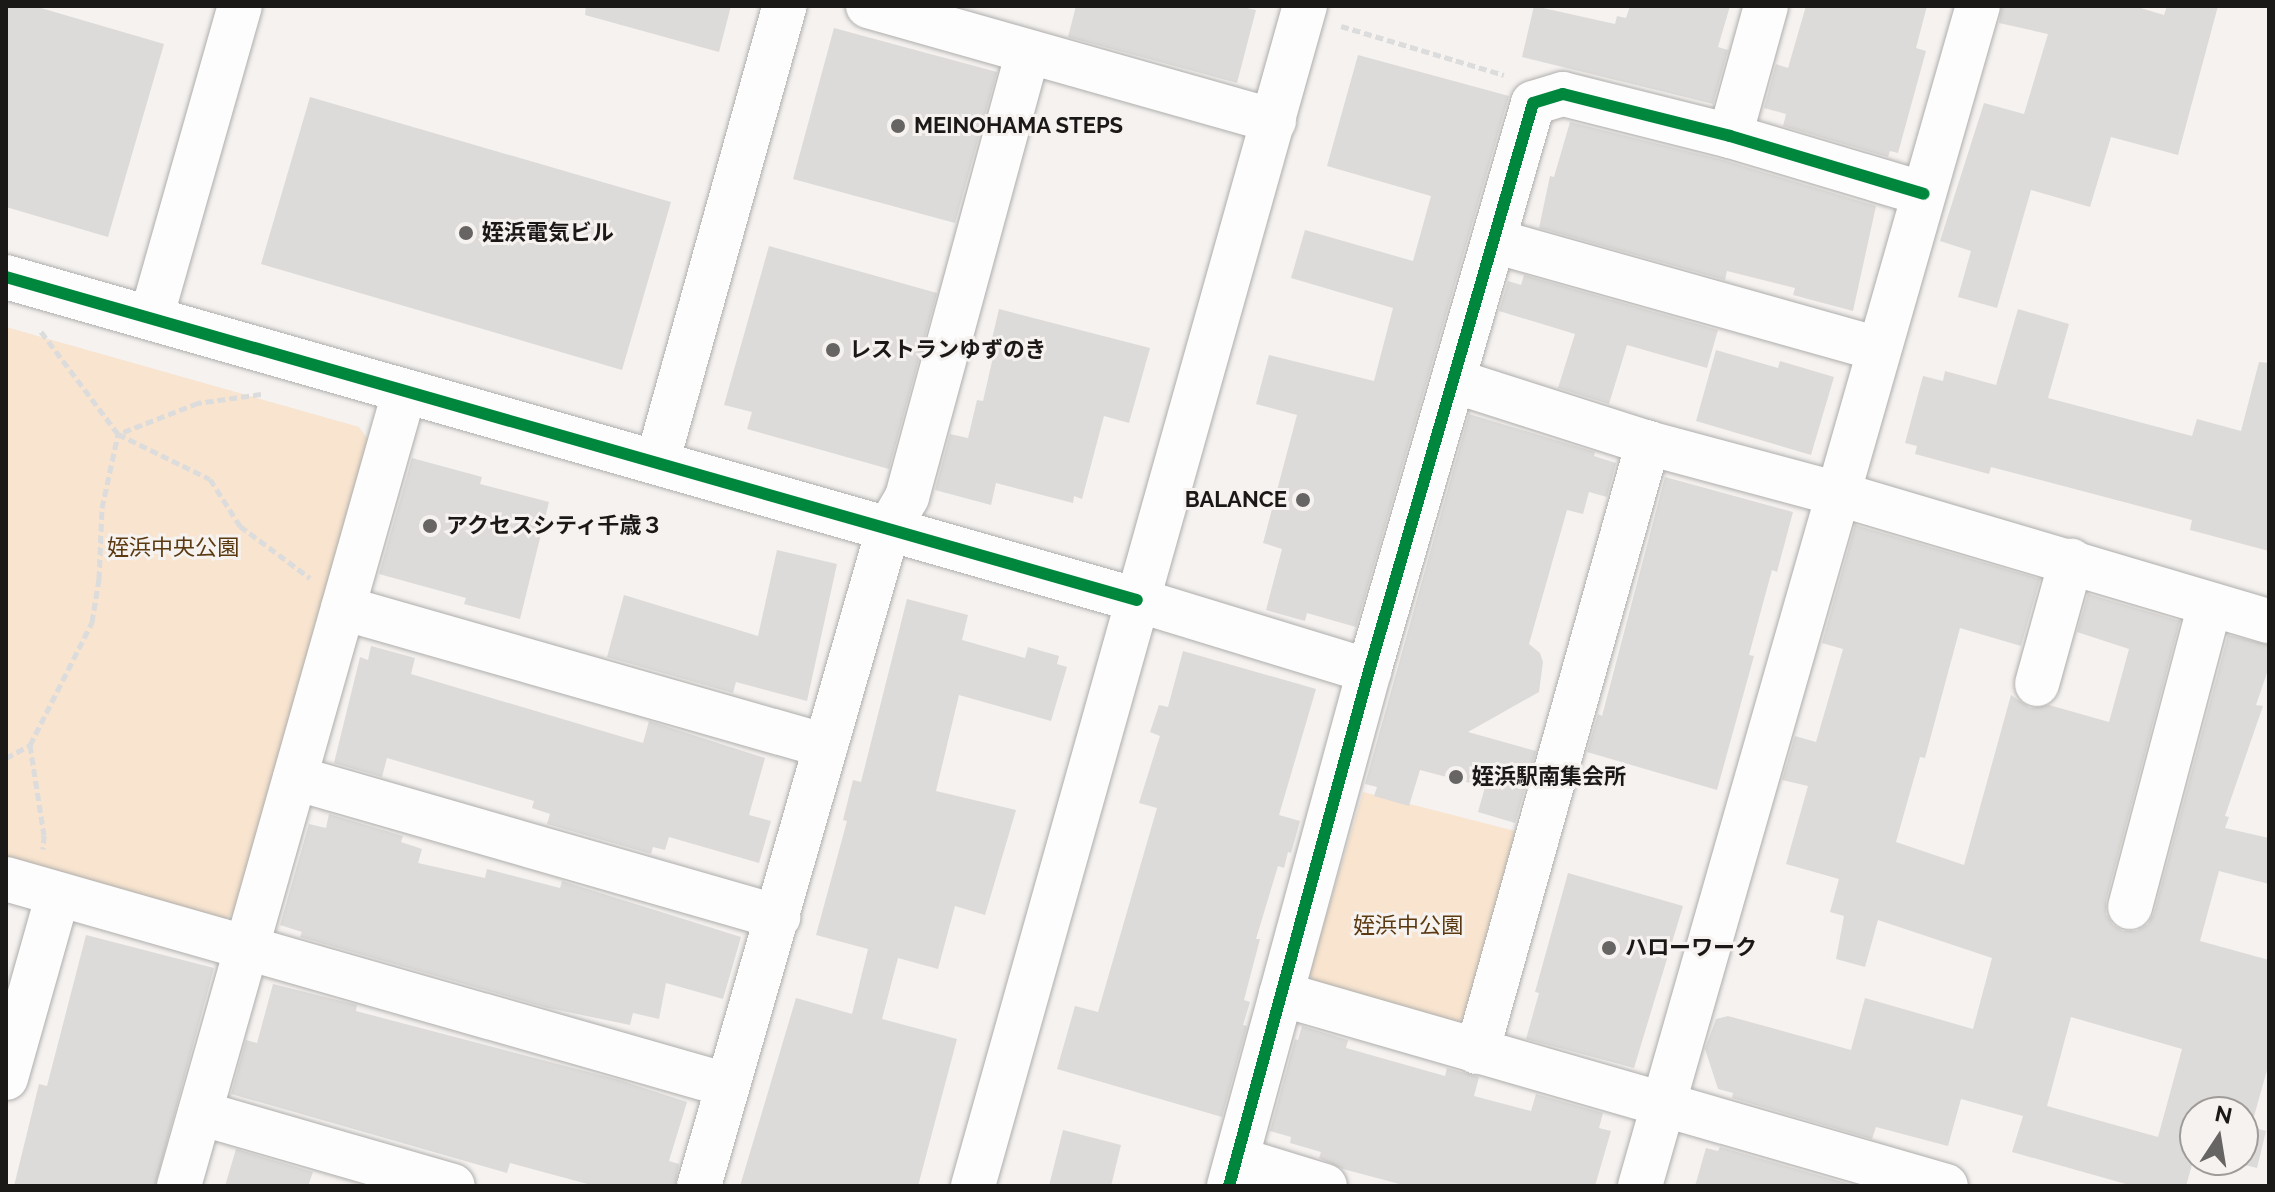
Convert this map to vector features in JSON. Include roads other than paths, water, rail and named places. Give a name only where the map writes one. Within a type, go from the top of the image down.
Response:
[{"type":"street","points":[[151,318],[240,6]]},
{"type":"street","points":[[657,463],[785,6]]},
{"type":"street","points":[[868,6],[1274,121]]},
{"type":"street","points":[[1730,136],[1766,6]]},
{"type":"street","points":[[1640,1186],[1978,6]]},
{"type":"street","points":[[973,1186],[1274,121],[1323,16]]},
{"type":"street","points":[[699,1186],[888,530],[907,497],[1028,52]]},
{"type":"street","points":[[1325,1186],[1233,1172],[1369,671],[1533,103],[1563,94],[1730,136],[1924,194]]},
{"type":"street","points":[[1494,241],[1879,349]]},
{"type":"street","points":[[6,277],[1137,600],[1369,671]]},
{"type":"street","points":[[1454,381],[1648,443],[1839,494],[2269,621]]},
{"type":"street","points":[[179,1186],[295,778],[331,596],[404,393]]},
{"type":"street","points":[[1477,1052],[1648,443]]},
{"type":"street","points":[[2037,684],[2071,561]]},
{"type":"street","points":[[331,596],[826,746]]},
{"type":"street","points":[[2130,907],[2210,605]]},
{"type":"street","points":[[295,778],[778,917]]},
{"type":"street","points":[[6,1078],[35,878],[247,948],[727,1085]]},
{"type":"street","points":[[1281,994],[1946,1186]]},
{"type":"street","points":[[200,1113],[453,1186]]},
{"type":"place","name":"MEINOHAMA STEPS","points":[[898,126]]},
{"type":"place","name":"姪浜電気ビル","points":[[466,233]]},
{"type":"place","name":"レストランゆずのき","points":[[833,350]]},
{"type":"place","name":"BALANCE","points":[[1303,500]]},
{"type":"place","name":"アクセスシティ千歳３","points":[[430,526]]},
{"type":"place","name":"姪浜駅南集会所","points":[[1456,777]]},
{"type":"place","name":"ハローワーク","points":[[1609,948]]},
{"type":"park label","name":"姪浜中央公園","points":[[173,548]]},
{"type":"park label","name":"姪浜中公園","points":[[1408,926]]}]
